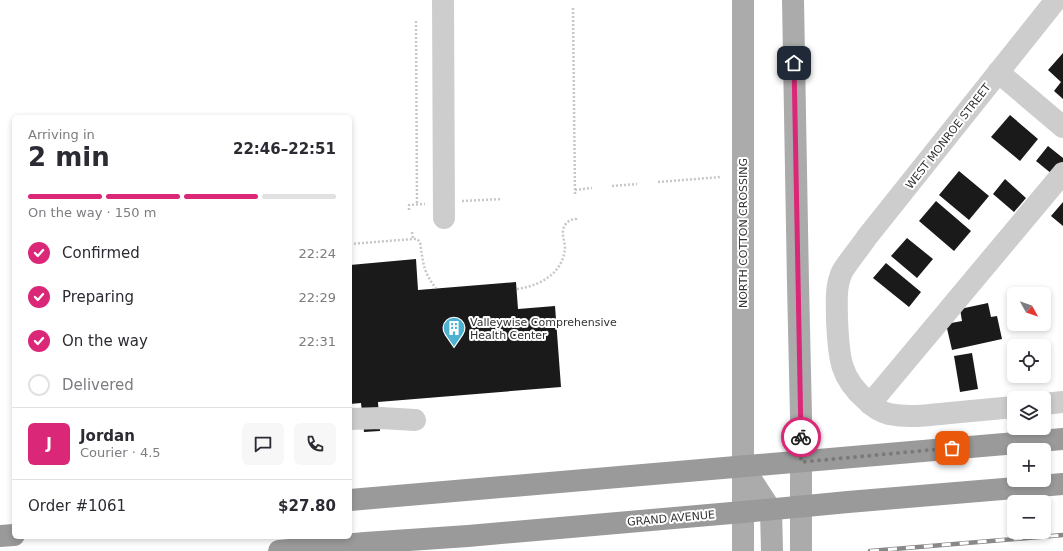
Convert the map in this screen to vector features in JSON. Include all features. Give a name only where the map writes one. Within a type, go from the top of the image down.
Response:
[{"type":"highway","points":[[352,500],[1063,439]]},
{"type":"highway","name":"GRAND AVENUE","points":[[279,551],[1063,484]]},
{"type":"highway","points":[[0,536],[12,535]]},
{"type":"main road","name":"NORTH COTTON CROSSING","points":[[742,551],[743,0]]},
{"type":"main road","points":[[793,0],[801,462],[801,551]]},
{"type":"main road","points":[[743,467],[771,510],[772,551]]},
{"type":"street","points":[[443,0],[451,210]]},
{"type":"street","name":"WEST MONROE STREET","points":[[1007,408],[904,416],[888,413],[870,404],[850,384],[842,368],[839,355],[836,303],[837,289],[842,273],[867,237],[1056,0]]},
{"type":"street","points":[[998,72],[1063,127]]},
{"type":"street","points":[[870,404],[1063,173]]},
{"type":"street","points":[[1051,403],[1063,402]]},
{"type":"street","points":[[352,419],[380,418],[415,420]]},
{"type":"path","points":[[573,8],[575,196]]},
{"type":"path","points":[[416,21],[417,204]]},
{"type":"path","points":[[658,182],[721,177]]},
{"type":"path","points":[[612,186],[637,184]]},
{"type":"path","points":[[574,190],[592,188]]},
{"type":"path","points":[[451,210],[502,199]]},
{"type":"path","points":[[409,210],[409,205],[428,204]]},
{"type":"path","points":[[517,289],[528,287],[546,279],[558,268],[565,246],[563,228],[571,219],[576,219],[576,216]]},
{"type":"path","points":[[412,232],[413,239]]},
{"type":"path","points":[[352,244],[417,239],[420,242],[423,266],[430,281],[436,288]]},
{"type":"building","points":[[1063,53],[1063,99],[1054,91],[1061,82],[1048,70]]},
{"type":"building","points":[[1010,115],[1038,139],[1020,161],[991,137]]},
{"type":"building","points":[[1048,146],[1063,158],[1063,162],[1052,174],[1036,161]]},
{"type":"building","points":[[959,171],[989,196],[969,220],[939,195]]},
{"type":"building","points":[[1005,179],[1026,198],[1014,212],[993,194]]},
{"type":"building","points":[[936,201],[971,231],[954,251],[919,221]]},
{"type":"building","points":[[1063,202],[1063,226],[1051,216]]},
{"type":"building","points":[[907,238],[933,259],[917,278],[891,256]]},
{"type":"building","name":"Valleywise Comprehensive Health Center","points":[[416,259],[418,290],[516,282],[518,309],[555,306],[561,387],[378,402],[380,431],[364,432],[361,403],[352,404],[352,265]]},
{"type":"building","points":[[886,263],[921,292],[909,307],[873,278]]},
{"type":"building","points":[[988,303],[991,317],[997,316],[1002,339],[952,350],[946,324],[962,321],[960,309]]},
{"type":"building","points":[[972,353],[978,389],[960,392],[954,356]]},
{"type":"railway","points":[[870,551],[1063,535]]},
{"type":"way so far","points":[[801,437],[801,462],[952,448]]},
{"type":"place","name":"Valleywise Comprehensive Health Center","points":[[454,348]]},
{"type":"route","points":[[794,63],[801,437]]}]
